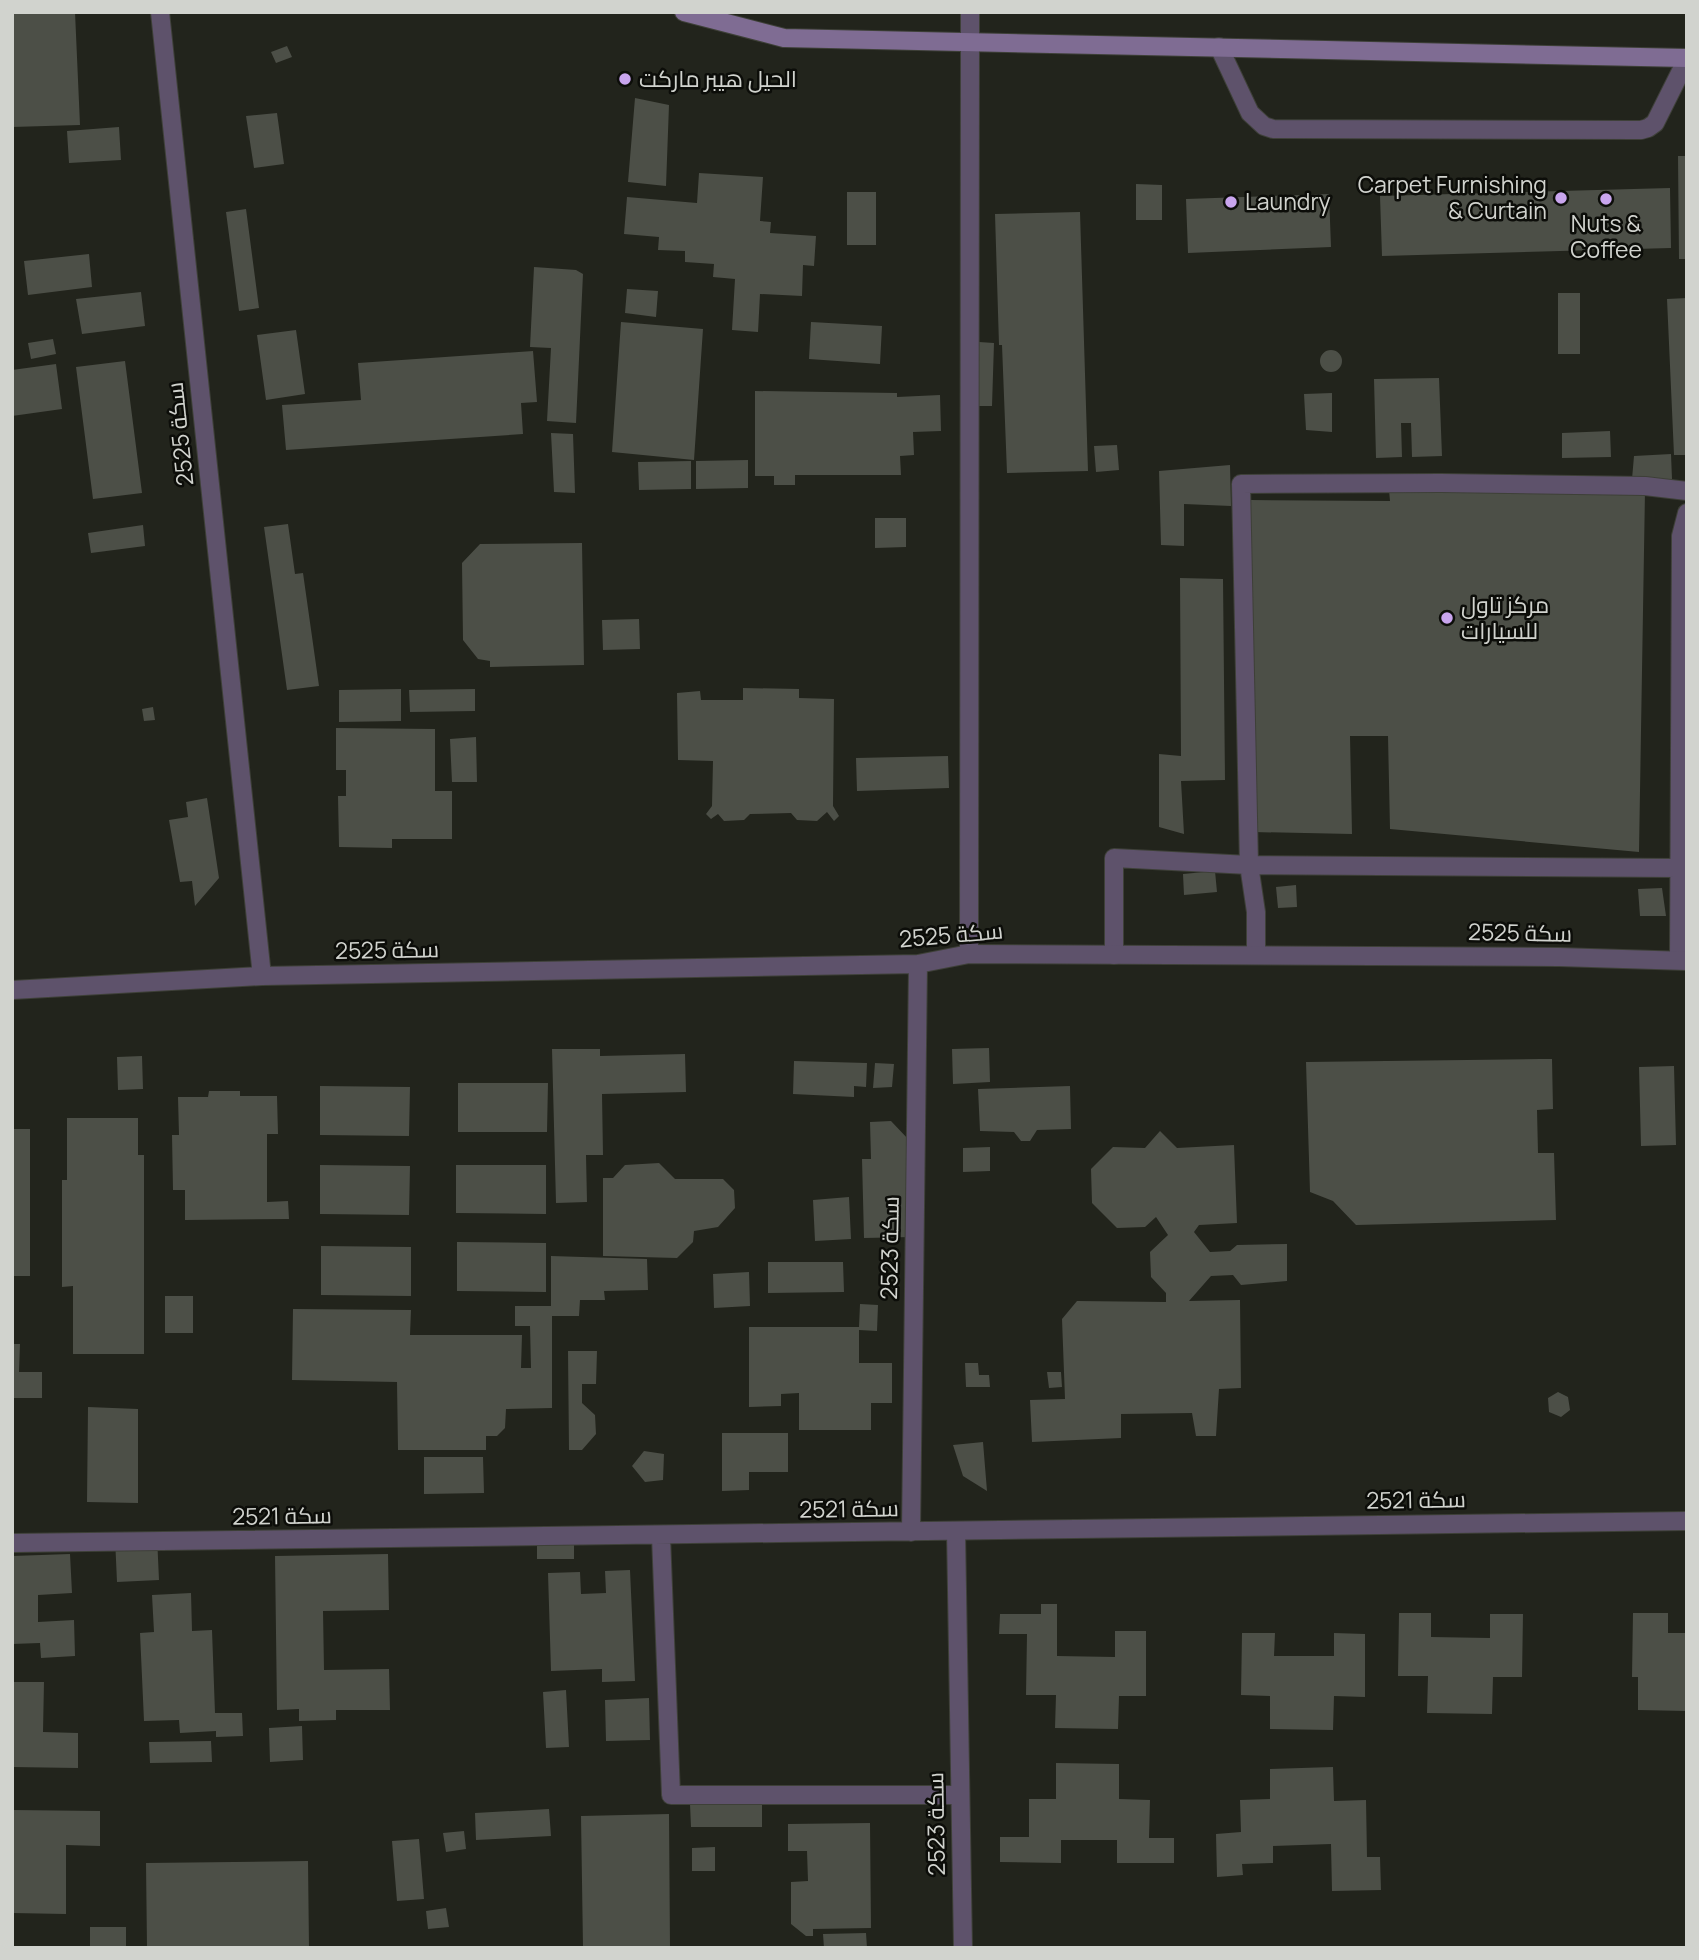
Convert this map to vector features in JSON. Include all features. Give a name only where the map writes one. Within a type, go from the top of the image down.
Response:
[{"type":"street","name":"سكة 2525","points":[[160,12],[262,976]]},
{"type":"street","points":[[684,12],[784,38],[970,41],[1687,58],[1655,123],[1641,130],[1273,129],[1264,126],[1250,113],[1219,47]]},
{"type":"street","points":[[970,12],[970,954]]},
{"type":"street","points":[[1256,956],[1256,912],[1249,865],[1241,484],[1631,486],[1687,491]]},
{"type":"street","points":[[1683,961],[1679,869],[1681,536],[1687,513]]},
{"type":"street","points":[[1115,955],[1114,858],[1249,865],[1679,869]]},
{"type":"street","name":"سكة 2525","points":[[12,990],[262,976],[918,964],[970,954],[1683,961]]},
{"type":"street","name":"سكة 2523","points":[[911,1532],[918,964]]},
{"type":"street","name":"سكة 2521","points":[[12,1543],[1687,1521]]},
{"type":"street","name":"سكة 2523","points":[[956,1531],[963,1948]]},
{"type":"street","points":[[661,1535],[671,1795],[960,1795]]},
{"type":"building","points":[[12,12],[75,12],[80,125],[12,127]]},
{"type":"building","points":[[287,46],[292,57],[276,63],[271,52]]},
{"type":"building","points":[[635,98],[669,105],[666,186],[628,182]]},
{"type":"building","points":[[277,113],[284,164],[254,168],[246,116]]},
{"type":"building","points":[[119,127],[121,160],[69,163],[67,131]]},
{"type":"building","points":[[1678,156],[1687,156],[1687,259],[1679,259]]},
{"type":"building","points":[[699,173],[763,177],[760,221],[771,222],[770,233],[816,236],[814,266],[803,265],[802,296],[760,294],[758,332],[732,330],[735,279],[713,277],[714,264],[685,262],[685,251],[658,250],[659,237],[624,234],[627,197],[697,203]]},
{"type":"building","points":[[1136,184],[1162,185],[1162,220],[1136,220]]},
{"type":"building","points":[[1670,188],[1671,248],[1382,256],[1380,196]]},
{"type":"building","points":[[847,192],[876,192],[876,245],[847,245]]},
{"type":"building","points":[[1329,194],[1331,247],[1188,253],[1186,199]]},
{"type":"building","points":[[246,209],[259,308],[239,311],[226,212]]},
{"type":"building","points":[[1080,212],[1088,471],[1007,473],[995,214]]},
{"type":"building","points":[[89,254],[92,287],[28,295],[24,261]]},
{"type":"building","points":[[534,267],[576,270],[583,274],[576,423],[547,421],[551,348],[530,347]]},
{"type":"building","points":[[627,289],[658,291],[656,317],[625,313]]},
{"type":"building","points":[[141,292],[145,326],[82,334],[76,299]]},
{"type":"building","points":[[1558,293],[1580,293],[1580,354],[1558,354]]},
{"type":"building","points":[[1687,298],[1687,455],[1674,455],[1667,299]]},
{"type":"building","points":[[621,322],[703,329],[694,460],[612,452]]},
{"type":"building","points":[[811,322],[882,326],[880,364],[809,359]]},
{"type":"building","points":[[296,330],[305,394],[266,400],[257,335]]},
{"type":"building","points":[[53,339],[56,354],[31,359],[28,343]]},
{"type":"building","points":[[979,342],[994,343],[992,406],[978,406]]},
{"type":"building","points":[[1331,350],[1339,353],[1342,361],[1339,369],[1331,372],[1323,369],[1320,361],[1323,353]]},
{"type":"building","points":[[533,351],[537,402],[521,403],[523,434],[286,450],[282,405],[361,400],[358,363]]},
{"type":"building","points":[[125,361],[142,493],[93,499],[76,367]]},
{"type":"building","points":[[56,364],[62,409],[12,416],[12,370]]},
{"type":"building","points":[[1439,378],[1442,456],[1412,457],[1411,423],[1401,423],[1402,457],[1376,458],[1374,379]]},
{"type":"building","points":[[755,391],[897,393],[897,397],[940,395],[941,431],[913,432],[914,455],[900,456],[901,475],[795,475],[795,485],[774,485],[774,476],[755,476]]},
{"type":"building","points":[[1332,393],[1332,432],[1306,430],[1304,394]]},
{"type":"building","points":[[1610,431],[1611,457],[1562,458],[1562,433]]},
{"type":"building","points":[[551,433],[573,434],[575,493],[554,492]]},
{"type":"building","points":[[1117,445],[1119,470],[1096,472],[1094,446]]},
{"type":"building","points":[[1671,454],[1672,479],[1632,479],[1634,456]]},
{"type":"building","points":[[748,460],[748,488],[696,489],[696,461]]},
{"type":"building","points":[[691,461],[691,489],[639,490],[638,462]]},
{"type":"building","points":[[1230,465],[1231,506],[1184,504],[1184,546],[1161,545],[1159,471]]},
{"type":"building","name":"مركز تاول للسيارات","points":[[1389,490],[1479,493],[1645,491],[1639,852],[1390,829],[1388,736],[1350,736],[1352,834],[1253,832],[1250,500],[1390,501]]},
{"type":"building","points":[[875,518],[906,518],[906,547],[875,548]]},
{"type":"building","points":[[288,524],[295,574],[303,573],[319,686],[287,690],[264,527]]},
{"type":"building","points":[[143,525],[145,546],[91,553],[88,533]]},
{"type":"building","points":[[582,543],[584,665],[490,667],[490,661],[478,659],[463,640],[462,563],[480,544]]},
{"type":"building","points":[[1180,578],[1223,579],[1225,780],[1181,781],[1184,834],[1159,827],[1159,754],[1181,756]]},
{"type":"building","points":[[639,619],[640,649],[603,650],[602,620]]},
{"type":"building","points":[[743,688],[799,689],[799,698],[834,699],[833,806],[839,816],[834,821],[827,812],[817,821],[797,820],[791,813],[750,814],[744,820],[724,821],[718,814],[711,819],[706,814],[712,806],[713,761],[678,760],[677,693],[700,691],[701,700],[743,700]]},
{"type":"building","points":[[401,689],[401,721],[339,722],[339,690]]},
{"type":"building","points":[[475,689],[475,711],[410,712],[409,690]]},
{"type":"building","points":[[153,707],[155,720],[144,721],[142,709]]},
{"type":"building","points":[[336,728],[435,729],[435,791],[452,791],[452,839],[392,839],[392,848],[339,847],[338,796],[346,796],[346,770],[336,770]]},
{"type":"building","points":[[476,737],[477,782],[452,782],[450,739]]},
{"type":"building","points":[[948,756],[949,788],[857,791],[856,758]]},
{"type":"building","points":[[207,798],[219,878],[195,906],[192,881],[180,882],[169,820],[188,817],[186,802]]},
{"type":"building","points":[[1215,871],[1217,892],[1184,895],[1183,874]]},
{"type":"building","points":[[1296,885],[1297,907],[1278,908],[1276,887]]},
{"type":"building","points":[[1662,888],[1666,916],[1640,916],[1638,889]]},
{"type":"building","points":[[989,1048],[990,1082],[953,1084],[952,1049]]},
{"type":"building","points":[[552,1049],[600,1049],[600,1056],[685,1054],[686,1092],[602,1094],[603,1155],[586,1155],[587,1202],[556,1203]]},
{"type":"building","points":[[142,1056],[143,1089],[118,1090],[117,1057]]},
{"type":"building","points":[[1552,1059],[1553,1109],[1537,1110],[1538,1153],[1554,1153],[1556,1220],[1356,1225],[1333,1201],[1310,1192],[1306,1062]]},
{"type":"building","points":[[794,1061],[867,1063],[866,1087],[854,1086],[854,1097],[793,1094]]},
{"type":"building","points":[[875,1063],[894,1064],[892,1087],[873,1088]]},
{"type":"building","points":[[1674,1066],[1676,1145],[1641,1146],[1639,1067]]},
{"type":"building","points":[[458,1083],[548,1083],[547,1132],[458,1132]]},
{"type":"building","points":[[320,1086],[410,1087],[409,1136],[320,1135]]},
{"type":"building","points":[[1070,1086],[1071,1129],[1037,1130],[1030,1141],[1021,1141],[1014,1132],[980,1131],[978,1089]]},
{"type":"building","points":[[209,1091],[240,1091],[240,1096],[277,1096],[278,1134],[267,1134],[267,1202],[288,1201],[289,1219],[185,1220],[185,1190],[173,1190],[172,1135],[179,1135],[178,1097],[208,1097]]},
{"type":"building","points":[[67,1118],[138,1118],[138,1155],[144,1155],[144,1354],[73,1354],[73,1286],[62,1287],[62,1180],[67,1180]]},
{"type":"building","points":[[891,1121],[909,1140],[912,1237],[864,1238],[862,1159],[871,1159],[870,1122]]},
{"type":"building","points":[[12,1129],[30,1129],[30,1276],[12,1276]]},
{"type":"building","points":[[1160,1131],[1177,1148],[1234,1145],[1237,1223],[1199,1225],[1194,1232],[1210,1252],[1230,1251],[1237,1245],[1287,1244],[1287,1281],[1241,1285],[1233,1275],[1211,1276],[1189,1301],[1240,1300],[1241,1388],[1219,1389],[1216,1436],[1196,1436],[1192,1413],[1121,1414],[1121,1438],[1032,1442],[1030,1400],[1065,1399],[1062,1319],[1077,1301],[1166,1302],[1166,1293],[1151,1277],[1150,1252],[1168,1235],[1156,1217],[1145,1227],[1117,1228],[1092,1203],[1091,1169],[1113,1147],[1145,1148]]},
{"type":"building","points":[[990,1147],[990,1171],[963,1172],[963,1148]]},
{"type":"building","points":[[659,1163],[675,1179],[723,1179],[734,1190],[735,1208],[718,1227],[694,1231],[693,1242],[677,1258],[603,1256],[603,1178],[613,1178],[625,1165]]},
{"type":"building","points":[[320,1165],[410,1166],[409,1215],[320,1214]]},
{"type":"building","points":[[456,1165],[546,1165],[546,1214],[456,1213]]},
{"type":"building","points":[[849,1197],[851,1239],[815,1241],[813,1200]]},
{"type":"building","points":[[457,1242],[546,1243],[546,1292],[457,1291]]},
{"type":"building","points":[[321,1246],[411,1247],[411,1296],[321,1295]]},
{"type":"building","points":[[551,1256],[647,1259],[648,1290],[604,1291],[605,1300],[580,1300],[579,1316],[552,1316],[552,1408],[506,1409],[505,1428],[497,1436],[486,1436],[486,1450],[398,1450],[397,1382],[292,1380],[293,1309],[411,1310],[410,1335],[522,1335],[521,1368],[531,1368],[530,1326],[515,1326],[515,1306],[551,1306]]},
{"type":"building","points":[[768,1262],[843,1262],[844,1292],[768,1293]]},
{"type":"building","points":[[749,1272],[750,1306],[714,1308],[713,1274]]},
{"type":"building","points":[[165,1296],[193,1296],[193,1333],[165,1333]]},
{"type":"building","points":[[860,1304],[878,1305],[877,1331],[859,1330],[859,1363],[892,1363],[892,1403],[871,1403],[871,1430],[799,1430],[799,1393],[781,1394],[781,1406],[749,1407],[749,1327],[859,1327]]},
{"type":"building","points":[[12,1344],[20,1344],[19,1372],[42,1372],[42,1398],[12,1398]]},
{"type":"building","points":[[568,1351],[597,1351],[596,1384],[582,1384],[582,1403],[595,1415],[596,1434],[582,1450],[569,1450]]},
{"type":"building","points":[[965,1363],[978,1363],[979,1375],[989,1375],[990,1387],[966,1387]]},
{"type":"building","points":[[1047,1372],[1061,1372],[1062,1387],[1049,1388]]},
{"type":"building","points":[[1558,1392],[1568,1397],[1570,1410],[1561,1417],[1549,1412],[1548,1398]]},
{"type":"building","points":[[88,1407],[138,1409],[138,1503],[87,1502]]},
{"type":"building","points":[[722,1433],[788,1433],[788,1472],[749,1472],[749,1490],[722,1491]]},
{"type":"building","points":[[983,1442],[987,1491],[963,1476],[953,1445]]},
{"type":"building","points":[[644,1451],[664,1454],[663,1480],[645,1482],[632,1466]]},
{"type":"building","points":[[424,1457],[483,1457],[484,1493],[424,1494]]},
{"type":"building","points":[[537,1532],[574,1543],[574,1559],[537,1559]]},
{"type":"building","points":[[157,1536],[159,1580],[117,1582],[115,1538]]},
{"type":"building","points":[[70,1554],[72,1593],[38,1595],[38,1622],[74,1620],[75,1656],[41,1658],[40,1643],[12,1644],[12,1556]]},
{"type":"building","points":[[388,1554],[389,1610],[323,1611],[324,1670],[389,1669],[390,1710],[336,1710],[336,1720],[299,1721],[299,1709],[277,1710],[275,1556]]},
{"type":"building","points":[[630,1570],[635,1681],[602,1682],[602,1669],[551,1671],[548,1573],[580,1572],[581,1594],[606,1593],[605,1571]]},
{"type":"building","points":[[191,1593],[192,1631],[212,1630],[215,1713],[242,1713],[243,1736],[216,1737],[216,1731],[180,1733],[179,1720],[144,1721],[140,1633],[154,1632],[152,1595]]},
{"type":"building","points":[[1041,1604],[1057,1604],[1057,1656],[1115,1657],[1115,1631],[1146,1631],[1146,1696],[1119,1696],[1118,1729],[1055,1728],[1056,1695],[1026,1695],[1027,1634],[999,1634],[1000,1614],[1041,1614]]},
{"type":"building","points":[[1399,1613],[1431,1613],[1431,1637],[1490,1638],[1490,1614],[1523,1614],[1522,1677],[1493,1677],[1492,1714],[1427,1713],[1428,1676],[1398,1676]]},
{"type":"building","points":[[1633,1613],[1668,1613],[1668,1633],[1687,1633],[1687,1711],[1638,1710],[1638,1677],[1632,1677]]},
{"type":"building","points":[[1242,1633],[1275,1633],[1274,1656],[1334,1656],[1334,1633],[1365,1634],[1365,1697],[1334,1696],[1333,1730],[1270,1729],[1270,1696],[1241,1695]]},
{"type":"building","points":[[12,1682],[44,1682],[43,1732],[78,1733],[78,1768],[12,1767]]},
{"type":"building","points":[[566,1690],[569,1747],[546,1748],[543,1692]]},
{"type":"building","points":[[649,1698],[650,1740],[606,1741],[605,1700]]},
{"type":"building","points":[[302,1726],[303,1760],[270,1762],[269,1728]]},
{"type":"building","points":[[211,1741],[212,1762],[150,1763],[149,1742]]},
{"type":"building","points":[[1056,1763],[1119,1764],[1119,1799],[1150,1800],[1149,1838],[1174,1838],[1174,1863],[1117,1863],[1117,1840],[1061,1840],[1061,1863],[1000,1862],[1000,1837],[1029,1837],[1029,1799],[1056,1799]]},
{"type":"building","points":[[1333,1767],[1334,1801],[1366,1800],[1367,1857],[1380,1857],[1381,1890],[1332,1891],[1331,1844],[1273,1846],[1273,1863],[1242,1864],[1243,1875],[1217,1877],[1216,1834],[1241,1832],[1240,1800],[1270,1799],[1270,1769]]},
{"type":"building","points":[[690,1804],[762,1804],[762,1827],[691,1827]]},
{"type":"building","points":[[549,1809],[551,1836],[476,1840],[475,1813]]},
{"type":"building","points":[[12,1810],[100,1811],[100,1846],[66,1845],[66,1914],[12,1913]]},
{"type":"building","points":[[669,1814],[670,1948],[583,1948],[581,1816]]},
{"type":"building","points":[[870,1823],[871,1928],[813,1929],[813,1936],[806,1936],[791,1924],[791,1882],[808,1881],[807,1851],[788,1851],[788,1824]]},
{"type":"building","points":[[464,1831],[466,1849],[446,1852],[443,1833]]},
{"type":"building","points":[[419,1839],[424,1899],[397,1901],[392,1841]]},
{"type":"building","points":[[715,1847],[715,1871],[692,1871],[692,1848]]},
{"type":"building","points":[[308,1861],[309,1948],[147,1948],[146,1863]]},
{"type":"building","points":[[446,1908],[449,1927],[428,1929],[426,1911]]},
{"type":"building","points":[[90,1927],[126,1927],[126,1948],[90,1948]]},
{"type":"building","points":[[866,1933],[867,1948],[824,1948],[823,1934]]},
{"type":"place","name":"الحيل هيبر ماركت","points":[[625,79]]},
{"type":"place","name":"Carpet Furnishing & Curtain","points":[[1561,198]]},
{"type":"place","name":"Nuts & Coffee","points":[[1606,199]]},
{"type":"place","name":"Laundry","points":[[1231,202]]},
{"type":"place","name":"مركز تاول للسيارات","points":[[1447,618]]}]
